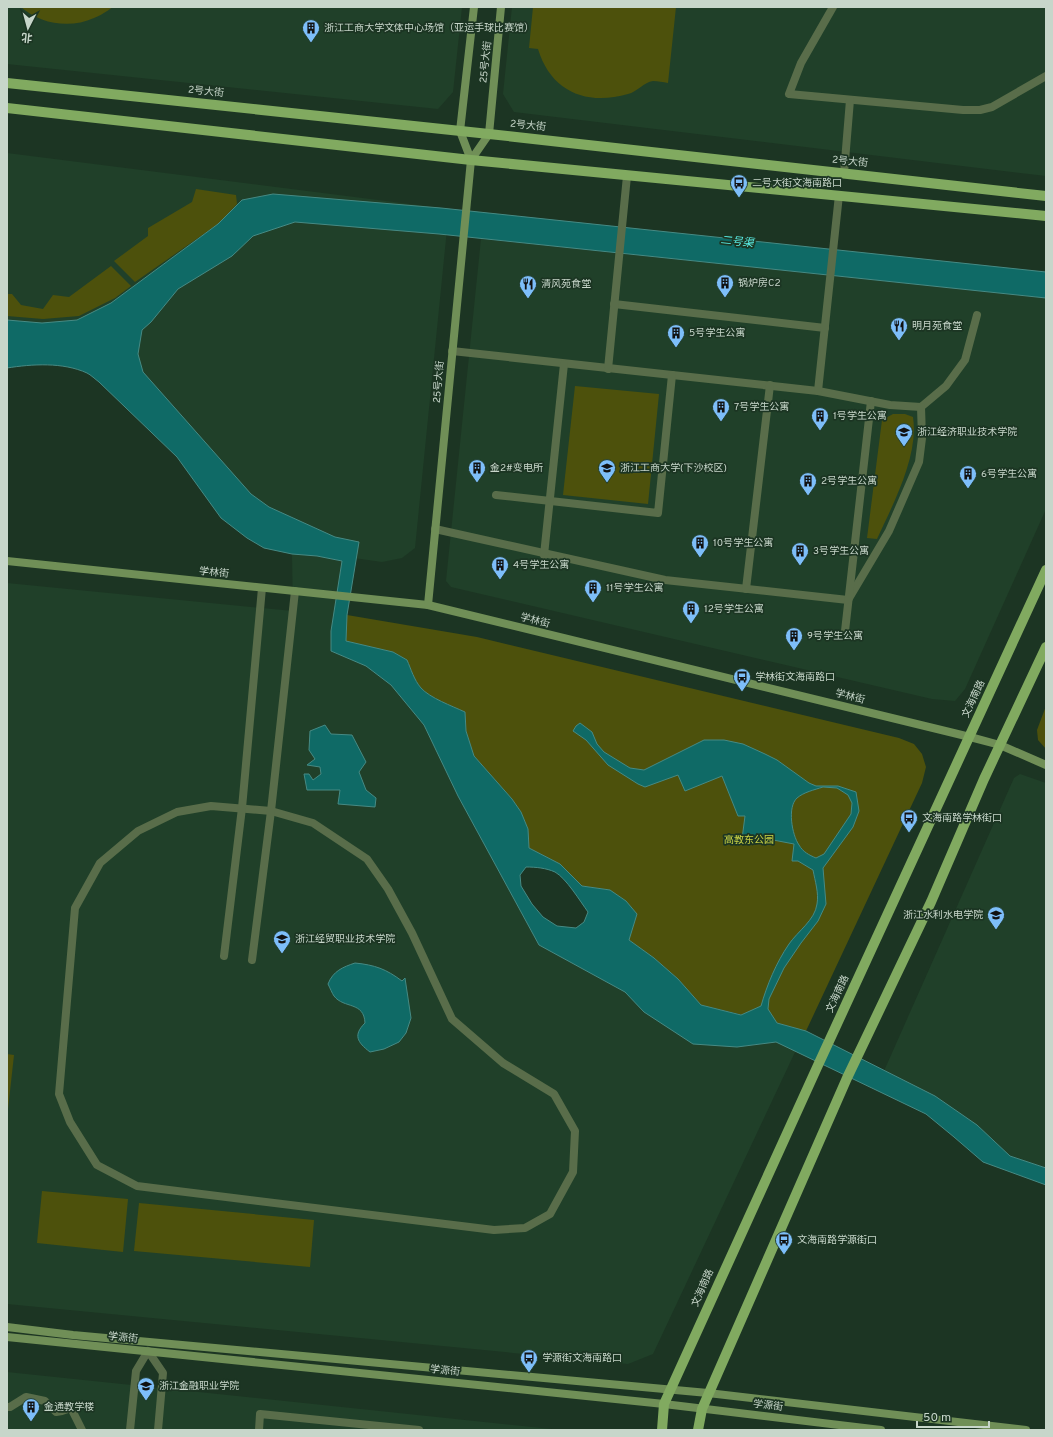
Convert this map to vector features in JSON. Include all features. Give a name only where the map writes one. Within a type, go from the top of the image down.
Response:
[{"type":"main road","name":"25号大街","points":[[428,605],[471,160],[460,131],[474,7]]},
{"type":"main road","name":"25号大街","points":[[471,160],[489,134],[501,7]]},
{"type":"main road","name":"2号大街","points":[[7,83],[489,134],[1046,196]]},
{"type":"main road","points":[[7,108],[471,160],[1046,216]]},
{"type":"main road","name":"学林街","points":[[7,561],[428,605],[970,737],[1000,745],[1046,765]]},
{"type":"main road","name":"文海南路","points":[[662,1430],[664,1404],[1046,570]]},
{"type":"main road","points":[[698,1430],[702,1408],[708,1393],[847,1078],[932,902],[1000,745],[1046,647]]},
{"type":"main road","points":[[7,1327],[708,1393],[1026,1430]]},
{"type":"main road","name":"学源街","points":[[7,1336],[702,1408],[882,1430]]},
{"type":"street","points":[[833,7],[801,63],[788,94],[963,110],[980,110],[992,106],[1046,76]]},
{"type":"street","points":[[844,174],[850,100]]},
{"type":"street","points":[[608,369],[627,176]]},
{"type":"street","points":[[818,391],[839,195]]},
{"type":"street","points":[[614,304],[825,328]]},
{"type":"street","points":[[452,351],[608,369],[770,385],[818,391],[890,405],[921,407],[946,386],[965,360],[977,315]]},
{"type":"street","points":[[544,554],[564,364]]},
{"type":"street","points":[[496,495],[658,512],[672,375]]},
{"type":"street","points":[[746,589],[770,385]]},
{"type":"street","points":[[845,631],[871,401]]},
{"type":"street","points":[[848,600],[889,531],[918,462],[922,438],[921,407]]},
{"type":"street","points":[[435,530],[665,580],[848,600]]},
{"type":"street","points":[[224,956],[242,808],[262,588]]},
{"type":"street","points":[[252,960],[271,811],[295,591]]},
{"type":"street","points":[[211,806],[271,811],[313,823],[367,859],[388,889],[412,933],[452,1019],[503,1062],[554,1094],[575,1131],[573,1172],[550,1214],[525,1228],[494,1230],[137,1186],[97,1165],[70,1122],[59,1094],[75,908],[100,863],[138,831],[177,812],[211,806]]},
{"type":"street","points":[[130,1430],[136,1371],[148,1351],[163,1373],[158,1430]]},
{"type":"street","points":[[7,1406],[10,1407],[26,1397],[45,1401],[56,1412],[71,1408],[82,1430]]},
{"type":"street","points":[[259,1430],[260,1414],[419,1430]]},
{"type":"shaded area","points":[[7,7],[462,7],[453,92],[438,109],[7,64]]},
{"type":"shaded area","points":[[512,7],[1046,7],[1046,176],[514,112],[503,94]]},
{"type":"shaded area","points":[[7,153],[449,209],[415,548],[402,558],[382,562],[291,549],[124,368],[7,354]]},
{"type":"shaded area","points":[[481,239],[1046,298],[1046,509],[965,689],[955,701],[932,699],[451,587],[446,581]]},
{"type":"shaded area","name":"浙江经贸职业技术学院","points":[[292,554],[317,556],[342,561],[331,631],[331,651],[366,666],[391,685],[424,725],[458,796],[539,945],[625,992],[644,1012],[737,1047],[776,1042],[796,1050],[653,1354],[628,1364],[7,1304],[7,583],[293,611]]},
{"type":"shaded area","name":"浙江水利水电学院","points":[[1020,774],[1046,783],[1046,1168],[1010,1156],[977,1125],[935,1096],[884,1071],[1014,778]]},
{"type":"shaded area","name":"浙江金融职业学院","points":[[7,1372],[561,1430],[7,1430]]},
{"type":"green space","points":[[21,7],[113,7],[99,16],[85,21],[65,24],[46,21],[29,13]]},
{"type":"green space","points":[[533,7],[676,7],[668,83],[653,81],[631,93],[613,97],[598,98],[572,92],[561,85],[552,76],[544,64],[538,49],[529,48]]},
{"type":"green space","points":[[196,189],[236,195],[237,204],[218,224],[135,282],[114,261],[148,236],[148,228],[192,202]]},
{"type":"green space","points":[[111,266],[131,286],[115,298],[79,316],[43,319],[7,316],[7,294],[12,294],[21,305],[43,309],[53,295],[69,297]]},
{"type":"green space","points":[[575,386],[659,394],[648,504],[563,495]]},
{"type":"green space","points":[[893,414],[905,414],[913,417],[914,432],[912,448],[903,480],[877,539],[867,538],[882,420]]},
{"type":"green space","name":"高教东公园","points":[[347,615],[477,637],[899,738],[914,744],[922,754],[926,767],[922,783],[806,1031],[701,1005],[678,979],[654,958],[628,940],[637,914],[610,890],[582,886],[560,864],[529,848],[528,829],[521,812],[512,799],[474,756],[466,731],[465,712],[442,702],[425,692],[416,682],[407,660],[393,652],[346,641]]},
{"type":"green space","points":[[1046,706],[1046,749],[1038,740],[1037,730]]},
{"type":"green space","points":[[7,1054],[14,1055],[7,1118]]},
{"type":"green space","points":[[42,1191],[128,1199],[123,1252],[37,1243]]},
{"type":"green space","points":[[139,1203],[314,1220],[310,1267],[134,1251]]},
{"type":"water","name":"二号渠","points":[[273,194],[441,208],[1046,272],[1046,298],[439,234],[295,222],[253,236],[232,256],[178,289],[151,322],[142,330],[138,354],[143,372],[251,494],[269,507],[335,537],[359,542],[347,615],[346,641],[393,652],[407,660],[416,682],[425,692],[442,702],[465,712],[466,731],[474,756],[512,799],[521,812],[528,829],[529,848],[560,864],[582,886],[610,890],[626,901],[637,914],[629,940],[654,958],[678,979],[701,1005],[741,1015],[761,1006],[769,982],[780,959],[789,944],[810,920],[816,910],[818,896],[813,870],[798,861],[792,861],[794,844],[768,839],[767,843],[742,839],[745,816],[738,816],[722,776],[685,791],[678,775],[645,787],[608,765],[586,740],[573,731],[576,726],[580,723],[592,732],[597,744],[604,752],[630,768],[644,770],[704,740],[724,740],[743,744],[777,760],[809,783],[816,786],[838,786],[856,792],[859,811],[853,827],[823,868],[826,904],[818,921],[784,968],[769,999],[768,1009],[777,1023],[806,1031],[935,1096],[977,1125],[1010,1156],[1046,1168],[1046,1185],[983,1162],[926,1114],[776,1042],[737,1047],[693,1044],[644,1012],[625,992],[539,945],[458,796],[424,725],[391,685],[366,666],[331,651],[331,631],[342,561],[317,556],[292,554],[264,548],[247,538],[221,518],[177,457],[99,382],[88,374],[78,369],[47,365],[7,368],[7,320],[42,323],[77,320],[111,303],[218,224],[242,200]],"holes":[[[823,787],[837,788],[848,795],[852,803],[851,814],[824,854],[816,858],[802,850],[796,840],[791,814],[794,802],[797,798]],[[526,867],[545,869],[555,872],[564,879],[588,912],[584,922],[576,928],[557,926],[543,917],[532,904],[521,886],[520,875]]]},
{"type":"water","points":[[325,725],[331,734],[352,735],[366,762],[359,772],[366,790],[376,798],[375,807],[338,804],[340,790],[307,790],[304,774],[309,774],[313,780],[321,774],[320,767],[307,765],[315,759],[309,750],[310,731]]},
{"type":"water","points":[[355,963],[380,968],[391,973],[402,981],[405,978],[411,1018],[406,1033],[399,1042],[384,1049],[370,1052],[362,1045],[358,1035],[361,1027],[365,1023],[364,1016],[357,1008],[338,1000],[334,996],[328,984],[339,970]]},
{"type":"place","name":"浙江工商大学文体中心场馆（亚运手球比赛馆）","points":[[311,43]]},
{"type":"place","name":"二号大街文海南路口","points":[[739,198]]},
{"type":"place","name":"锅炉房C2","points":[[725,298]]},
{"type":"place","name":"清风苑食堂","points":[[528,299]]},
{"type":"place","name":"明月苑食堂","points":[[899,341]]},
{"type":"place","name":"5号学生公寓","points":[[676,348]]},
{"type":"place","name":"7号学生公寓","points":[[721,422]]},
{"type":"place","name":"1号学生公寓","points":[[820,431]]},
{"type":"place","name":"浙江经济职业技术学院","points":[[904,447]]},
{"type":"place","name":"金2#变电所","points":[[477,483]]},
{"type":"place","name":"浙江工商大学(下沙校区)","points":[[607,483]]},
{"type":"place","name":"6号学生公寓","points":[[968,489]]},
{"type":"place","name":"2号学生公寓","points":[[808,496]]},
{"type":"place","name":"10号学生公寓","points":[[700,558]]},
{"type":"place","name":"3号学生公寓","points":[[800,566]]},
{"type":"place","name":"4号学生公寓","points":[[500,580]]},
{"type":"place","name":"11号学生公寓","points":[[593,603]]},
{"type":"place","name":"12号学生公寓","points":[[691,624]]},
{"type":"place","name":"9号学生公寓","points":[[794,651]]},
{"type":"place","name":"学林街文海南路口","points":[[742,692]]},
{"type":"place","name":"文海南路学林街口","points":[[909,833]]},
{"type":"place","name":"浙江水利水电学院","points":[[996,930]]},
{"type":"place","name":"浙江经贸职业技术学院","points":[[282,954]]},
{"type":"place","name":"文海南路学源街口","points":[[784,1255]]},
{"type":"place","name":"学源街文海南路口","points":[[529,1373]]},
{"type":"place","name":"浙江金融职业学院","points":[[146,1401]]},
{"type":"place","name":"金通教学楼","points":[[31,1422]]}]
